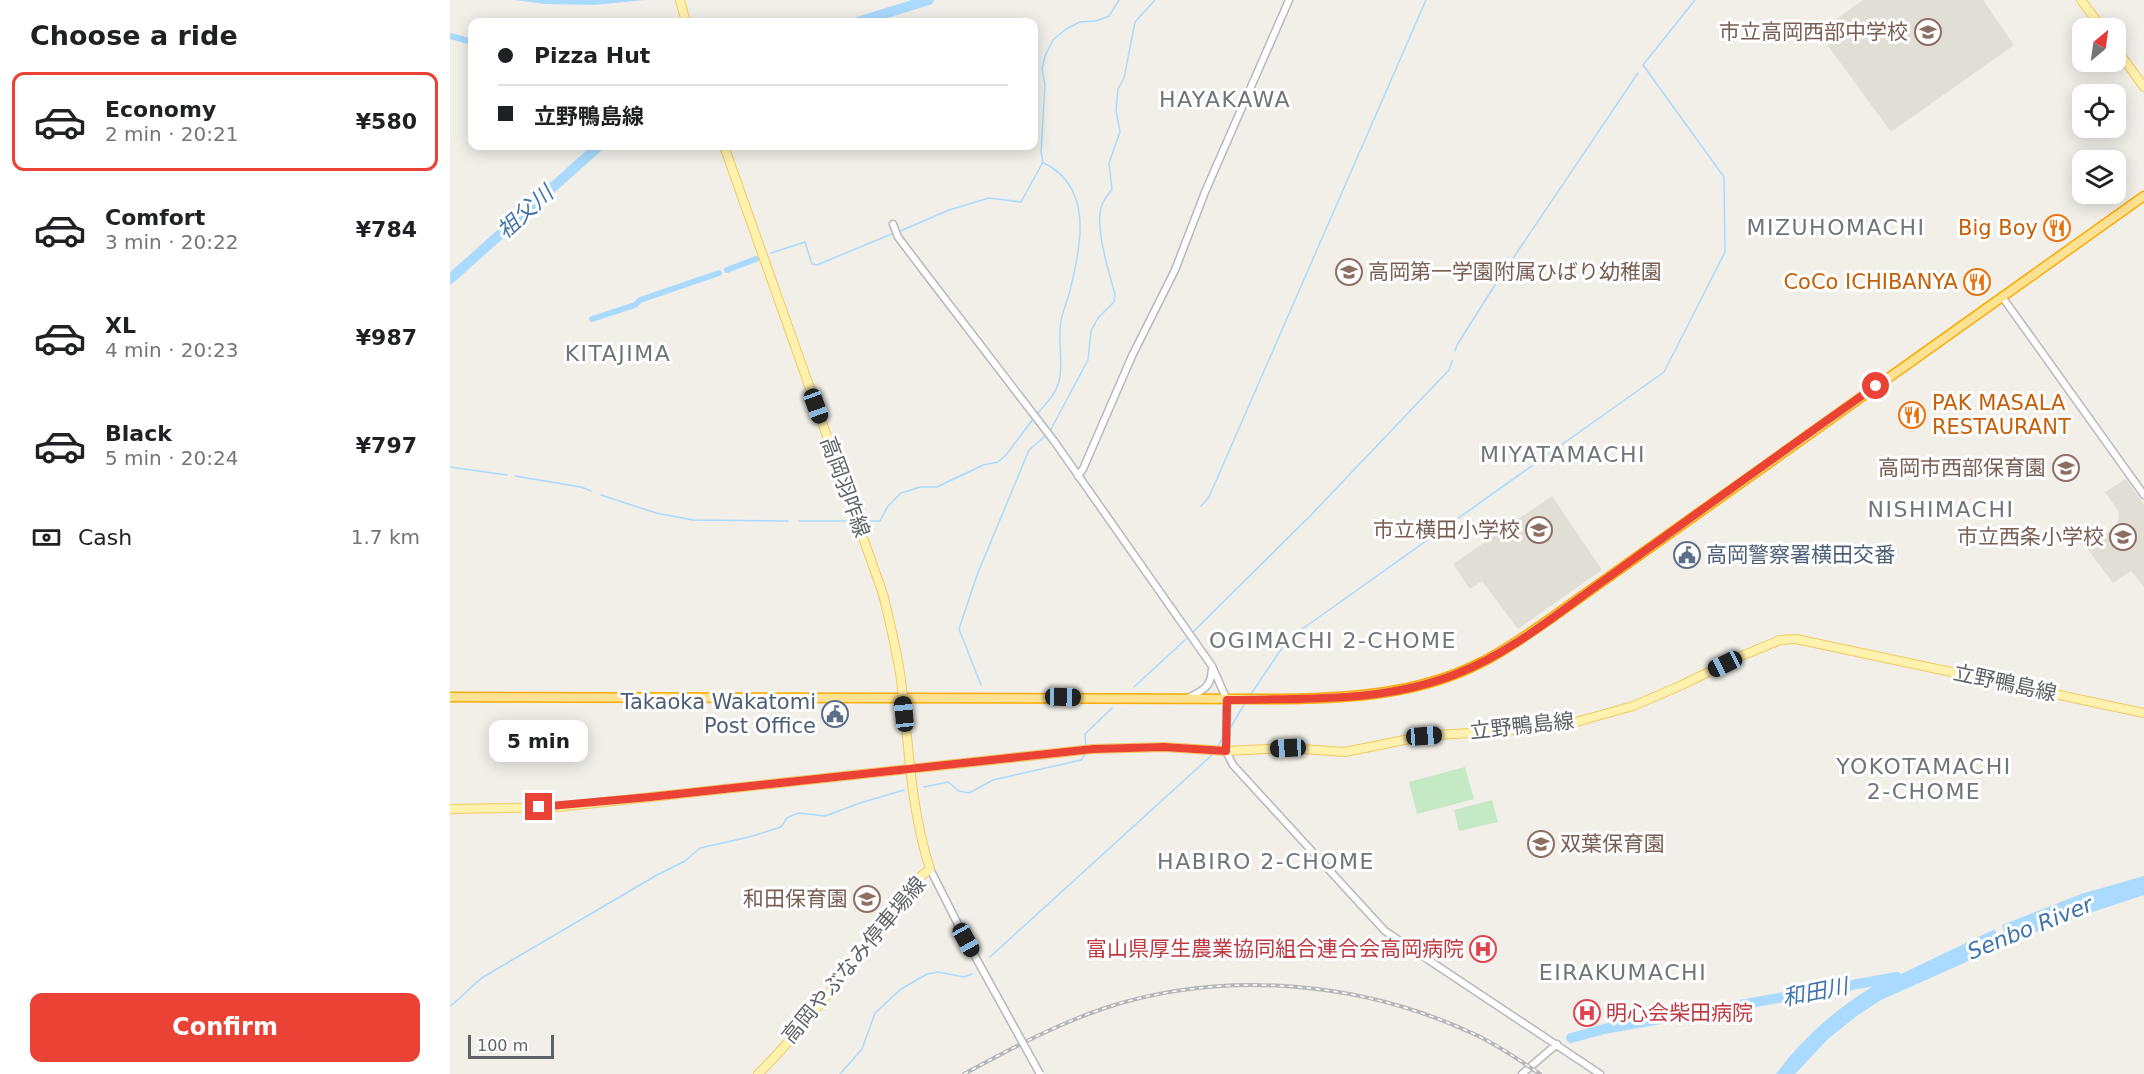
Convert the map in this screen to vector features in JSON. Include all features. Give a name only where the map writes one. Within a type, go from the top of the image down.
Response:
[{"type":"highway","points":[[450,697],[1227,700],[1340,698],[1399,691],[1456,674],[1479,664],[1547,621],[2144,196]]},
{"type":"main road","points":[[680,0],[685,18]]},
{"type":"main road","points":[[2081,0],[2094,18]]},
{"type":"main road","points":[[2126,62],[2144,87]]},
{"type":"main road","name":"高岡羽咋線","points":[[725,150],[883,594],[895,644],[903,698]]},
{"type":"main road","name":"立野鴨島線","points":[[450,808],[558,807],[1089,749],[1164,747],[1226,751],[1288,748],[1345,752],[1424,736],[1543,728],[1576,722],[1633,706],[1780,640],[1796,639],[2144,713]]},
{"type":"main road","name":"高岡やぶなみ停車場線","points":[[758,1074],[798,1029],[910,886],[930,869],[915,812],[903,698]]},
{"type":"street","points":[[1078,476],[1132,356],[1171,280],[1212,175],[1288,0]]},
{"type":"street","points":[[895,231],[1038,420],[1212,666],[1227,700],[1226,751],[1233,765],[1385,931],[1600,1074]]},
{"type":"street","points":[[2003,298],[2144,495]]},
{"type":"street","points":[[1186,699],[1209,684],[1212,666]]},
{"type":"street","points":[[930,869],[966,940],[1040,1074]]},
{"type":"street","points":[[1522,1074],[1557,1044]]},
{"type":"shaded area","points":[[1863,0],[1983,0],[2014,45],[1891,132],[1818,32]]},
{"type":"shaded area","name":"市立西条小学校","points":[[2126,479],[2144,505],[2144,587],[2131,571],[2113,583],[2087,548],[2117,526],[2119,512],[2105,492]]},
{"type":"shaded area","name":"市立横田小学校","points":[[1552,496],[1602,570],[1518,629],[1482,581],[1470,589],[1453,564]]},
{"type":"green space","points":[[1465,767],[1474,799],[1417,814],[1409,782]]},
{"type":"green space","points":[[1492,800],[1498,822],[1459,831],[1454,810]]},
{"type":"water","points":[[515,0],[645,0],[594,5],[545,4]]},
{"type":"water","points":[[2144,876],[2144,895],[2050,926],[2007,944],[2002,925],[2081,894]]},
{"type":"water","points":[[1995,929],[2000,947],[1881,1000],[1829,1038],[1795,1074],[1776,1074],[1820,1026],[1845,1005],[1872,987],[1874,983],[1899,975]]},
{"type":"waterway","name":"祖父川","points":[[870,18],[929,0]]},
{"type":"waterway","points":[[898,232],[949,210],[989,198],[1021,202],[1043,162],[1041,152],[1045,84],[1042,69],[1045,56],[1053,40],[1066,29],[1080,22],[1096,21],[1109,16],[1119,0]]},
{"type":"waterway","points":[[1051,429],[1088,360],[1091,331],[1098,318],[1114,302],[1115,294],[1101,236],[1100,214],[1103,203],[1112,189],[1109,163],[1120,132],[1116,110],[1118,89],[1124,78],[1135,22],[1155,0]]},
{"type":"waterway","points":[[1201,506],[1209,497],[1426,0]]},
{"type":"waterway","points":[[1251,694],[1286,642],[1298,632],[1664,372],[1725,252],[1724,177],[1643,65],[1695,0]]},
{"type":"waterway","points":[[450,36],[468,41]]},
{"type":"waterway","points":[[1455,351],[1495,285],[1638,73]]},
{"type":"waterway","name":"祖父川","points":[[450,279],[595,150]]},
{"type":"waterway","points":[[1036,415],[1058,386],[1061,366],[1061,321],[1075,269],[1080,234],[1077,201],[1070,186],[1059,173],[1044,163]]},
{"type":"waterway","points":[[771,253],[805,242],[812,264],[817,265],[894,233]]},
{"type":"waterway","points":[[727,270],[756,259]]},
{"type":"waterway","points":[[592,319],[719,273]]},
{"type":"waterway","points":[[1193,632],[1311,515],[1449,370],[1452,361]]},
{"type":"waterway","points":[[864,521],[880,521],[888,506],[901,493],[920,487],[937,487],[983,465],[998,462],[1033,419]]},
{"type":"waterway","points":[[981,685],[959,629],[977,575],[1029,450],[1044,437]]},
{"type":"waterway","points":[[450,467],[507,475]]},
{"type":"waterway","points":[[515,476],[581,487],[591,491]]},
{"type":"waterway","points":[[601,495],[656,513],[693,520],[788,521]]},
{"type":"waterway","points":[[799,521],[854,521]]},
{"type":"waterway","points":[[1134,687],[1186,639]]},
{"type":"waterway","points":[[1229,730],[1245,703]]},
{"type":"waterway","points":[[1086,748],[1085,734],[1112,708]]},
{"type":"waterway","points":[[1217,747],[1224,736]]},
{"type":"waterway","points":[[924,787],[948,782],[959,791],[969,793],[993,780],[1081,760],[1086,753]]},
{"type":"waterway","points":[[990,957],[1213,754]]},
{"type":"waterway","points":[[450,1006],[485,976],[657,875],[685,861],[700,848],[781,827],[787,818],[798,813],[825,816],[904,790]]},
{"type":"waterway","name":"Senbo River","points":[[1984,946],[2018,934]]},
{"type":"waterway","points":[[840,1074],[862,1049],[875,1013],[901,989],[927,974],[938,972],[964,977],[972,974]]},
{"type":"waterway","name":"和田川","points":[[1571,1038],[1604,1029],[1897,977]]},
{"type":"railway","points":[[964,1074],[1051,1030],[1105,1008],[1150,996],[1197,988],[1244,985],[1292,986],[1339,992],[1385,1002],[1431,1016],[1474,1034],[1540,1074]]},
{"type":"place","name":"市立高岡西部中学校","points":[[1928,32]]},
{"type":"place","name":"Big Boy","points":[[2057,228]]},
{"type":"place","name":"高岡第一学園附属ひばり幼稚園","points":[[1349,272]]},
{"type":"place","name":"CoCo ICHIBANYA","points":[[1977,282]]},
{"type":"place","name":"PAK MASALA RESTAURANT","points":[[1912,415]]},
{"type":"place","name":"高岡市西部保育園","points":[[2066,468]]},
{"type":"place","name":"市立横田小学校","points":[[1539,530]]},
{"type":"place","name":"市立西条小学校","points":[[2123,537]]},
{"type":"place","name":"高岡警察署横田交番","points":[[1687,555]]},
{"type":"place","name":"Takaoka Wakatomi Post Office","points":[[835,714]]},
{"type":"place","name":"双葉保育園","points":[[1541,844]]},
{"type":"place","name":"和田保育園","points":[[867,899]]},
{"type":"place","name":"富山県厚生農業協同組合連合会高岡病院","points":[[1483,949]]},
{"type":"place","name":"明心会柴田病院","points":[[1587,1013]]},
{"type":"district","name":"HAYAKAWA","points":[[1225,99]]},
{"type":"district","name":"MIZUHOMACHI","points":[[1836,227]]},
{"type":"district","name":"KITAJIMA","points":[[618,353]]},
{"type":"district","name":"MIYATAMACHI","points":[[1563,454]]},
{"type":"district","name":"NISHIMACHI","points":[[1941,509]]},
{"type":"district","name":"OGIMACHI 2-CHOME","points":[[1333,640]]},
{"type":"district","name":"YOKOTAMACHI 2-CHOME","points":[[1924,778]]},
{"type":"district","name":"HABIRO 2-CHOME","points":[[1266,861]]},
{"type":"district","name":"EIRAKUMACHI","points":[[1623,972]]},
{"type":"route","points":[[539,807],[558,807],[1093,749],[1164,747],[1226,751],[1227,700],[1340,698],[1399,691],[1456,674],[1485,661],[1547,621],[1876,386]]}]
